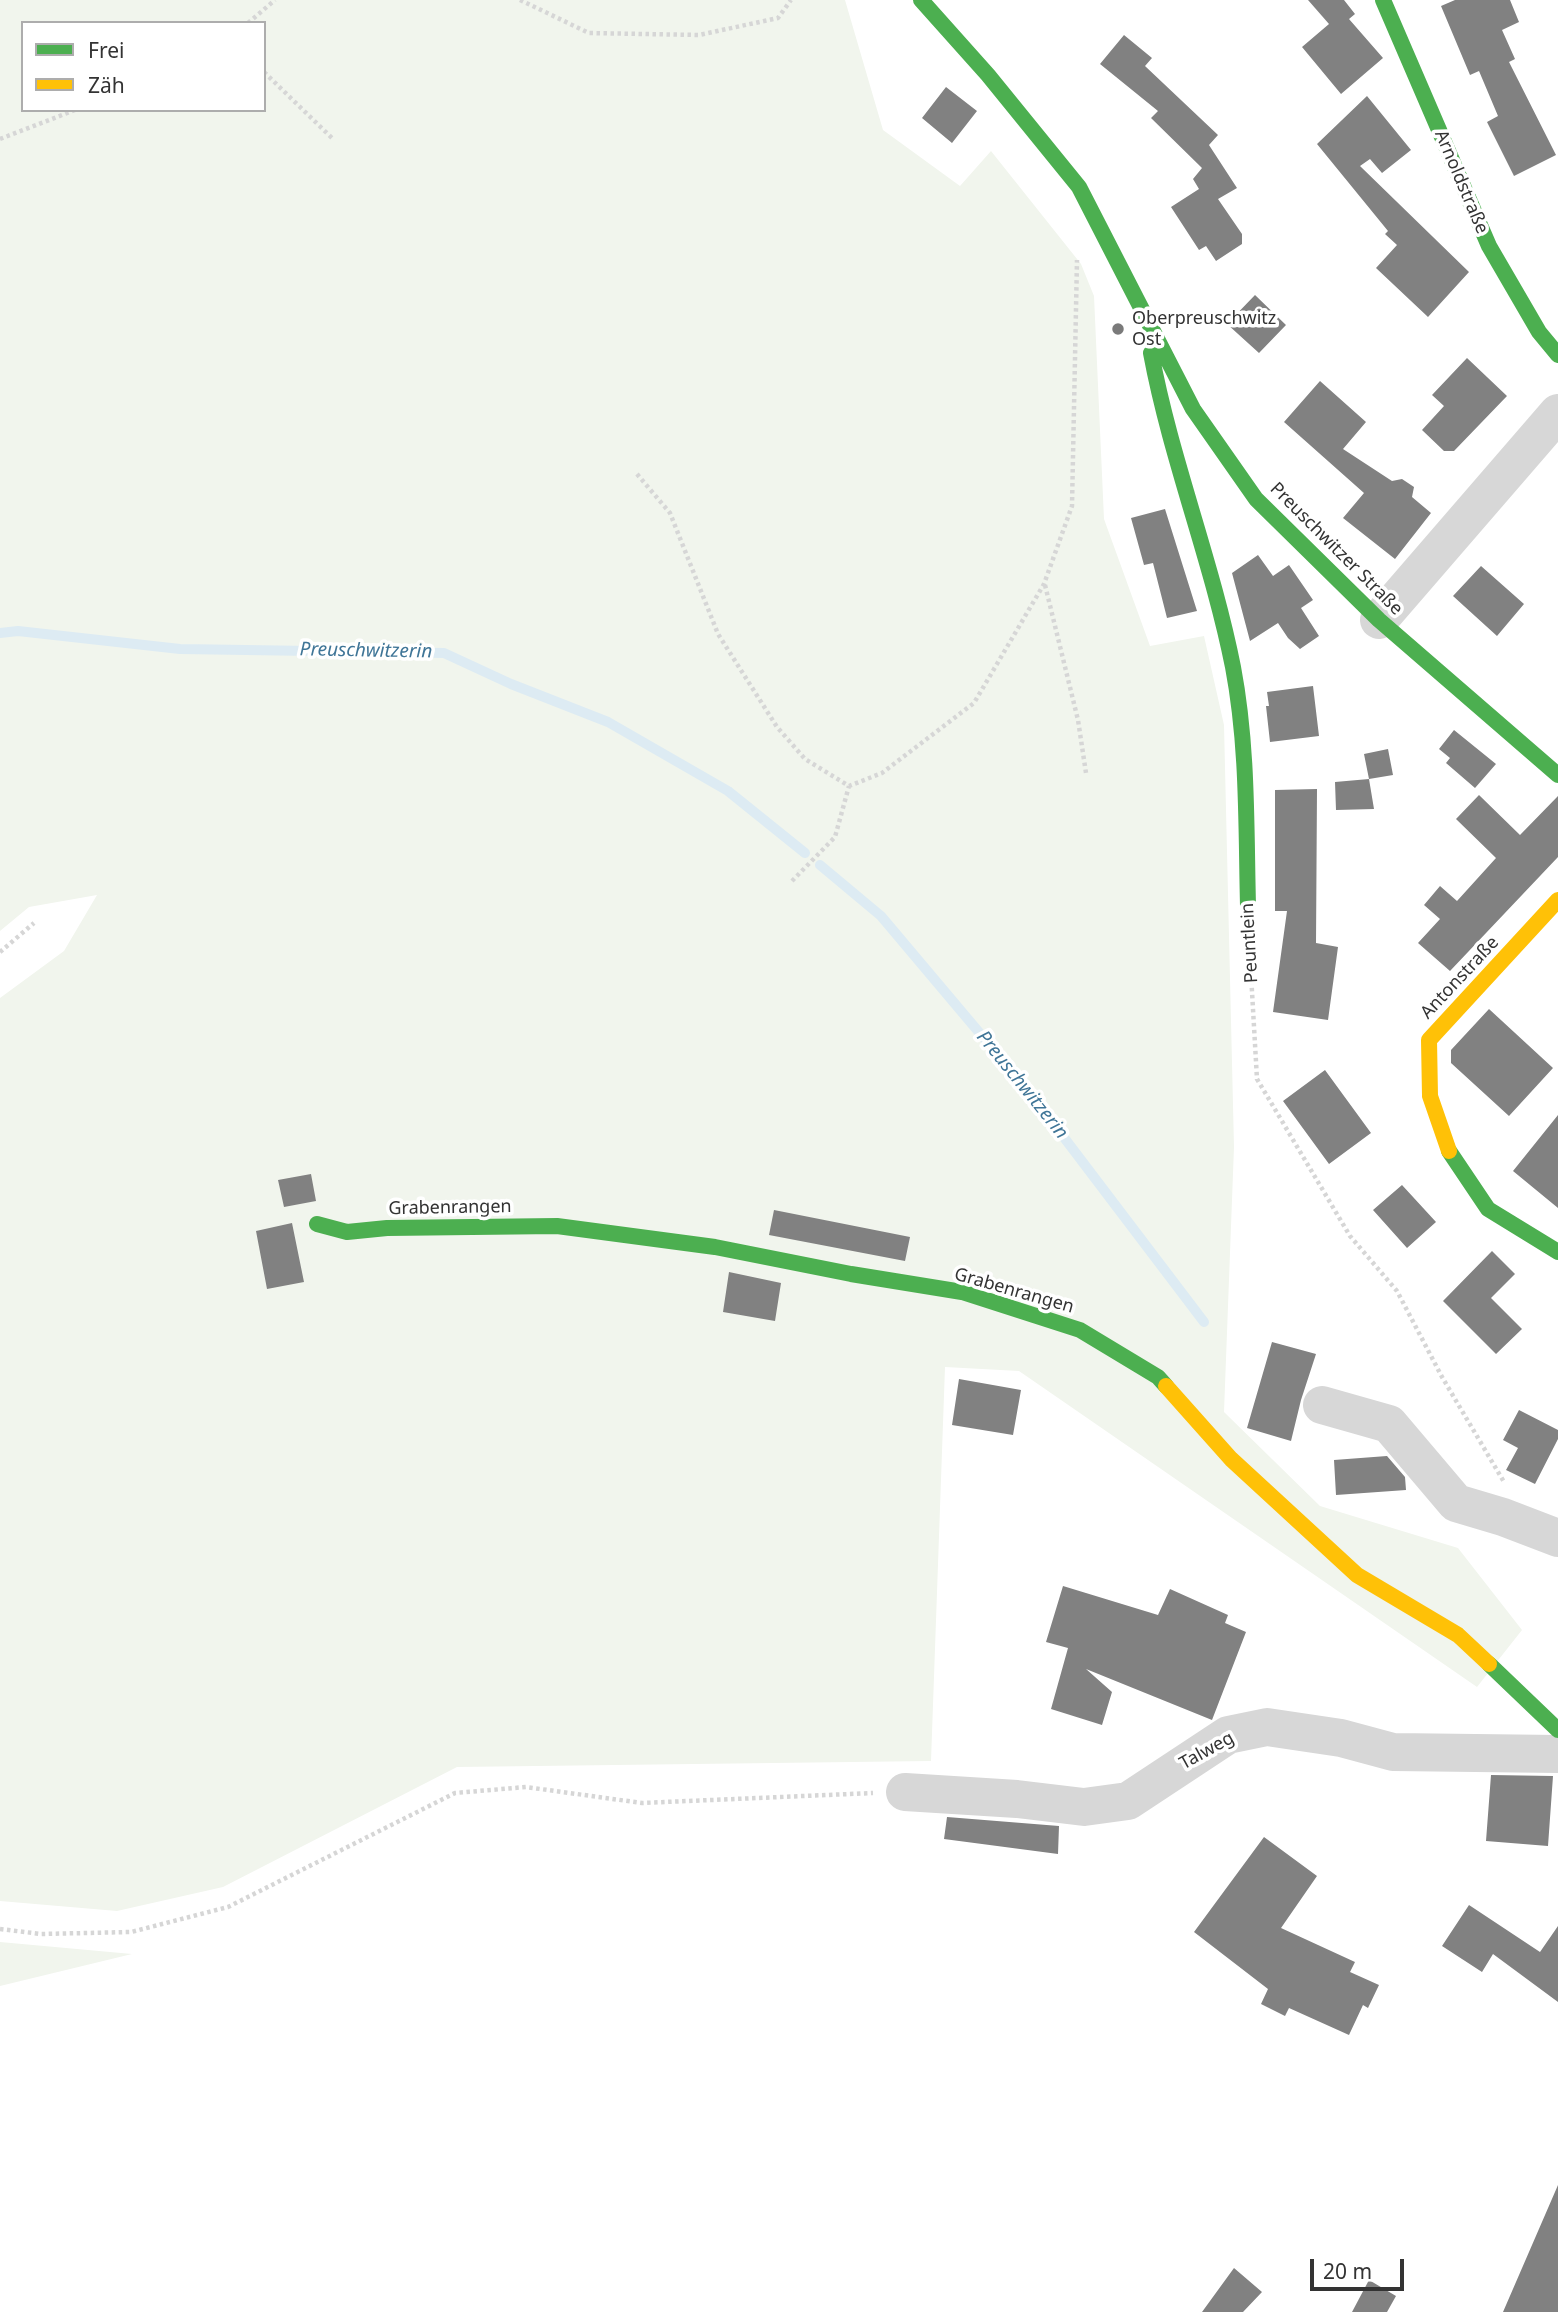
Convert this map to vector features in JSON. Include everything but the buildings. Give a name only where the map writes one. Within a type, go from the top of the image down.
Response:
[{"type":"street","name":"Preuschwitzer Straße","points":[[921,0],[988,75],[1079,187],[1193,409],[1256,499],[1379,620],[1558,775]]},
{"type":"street","name":"Arnoldstraße","points":[[1383,0],[1489,246],[1539,332],[1558,355]]},
{"type":"street","name":"Peuntlein","points":[[1144,311],[1167,433],[1195,519],[1235,678],[1244,746],[1248,906]]},
{"type":"street","points":[[1379,620],[1558,413]]},
{"type":"street","name":"Antonstraße","points":[[1558,900],[1429,1040],[1430,1096],[1447,1148],[1488,1209],[1558,1252]]},
{"type":"street","name":"Grabenrangen","points":[[317,1224],[347,1232],[387,1228],[557,1226],[702,1245],[962,1293],[1080,1330],[1158,1377],[1231,1459],[1357,1575],[1458,1635],[1558,1730]]},
{"type":"street","points":[[1322,1405],[1389,1424],[1456,1503],[1558,1538]]},
{"type":"street","name":"Talweg","points":[[905,1792],[1017,1799],[1084,1807],[1128,1801],[1228,1735],[1267,1727],[1341,1738],[1393,1752],[1558,1754]]},
{"type":"path","points":[[250,21],[275,0]]},
{"type":"path","points":[[520,0],[589,33],[699,35],[778,18],[791,0]]},
{"type":"path","points":[[266,74],[334,140]]},
{"type":"path","points":[[0,139],[70,112]]},
{"type":"path","points":[[849,786],[882,773],[974,703],[1044,584],[1072,506],[1077,257]]},
{"type":"path","points":[[637,474],[670,513],[718,634],[777,727],[806,759],[849,786]]},
{"type":"path","points":[[1044,584],[1077,720],[1086,773]]},
{"type":"path","points":[[792,881],[835,837],[849,786]]},
{"type":"path","name":"Peuntlein","points":[[1248,906],[1257,1079],[1350,1236],[1397,1291],[1443,1377],[1504,1481],[1503,1517]]},
{"type":"path","points":[[0,952],[34,923]]},
{"type":"path","points":[[0,1929],[41,1934],[131,1932],[228,1907],[455,1793],[526,1787],[642,1803],[905,1792]]},
{"type":"shaded area","points":[[0,0],[845,0],[883,130],[960,186],[991,151],[1081,264],[1094,296],[1104,519],[1150,646],[1204,636],[1224,725],[1234,1147],[1224,1412],[1320,1506],[1458,1548],[1522,1630],[1477,1687],[1019,1371],[945,1367],[931,1761],[457,1767],[223,1887],[117,1911],[0,1901],[0,998],[64,951],[97,895],[29,907],[0,931]]},
{"type":"shaded area","points":[[0,1942],[132,1954],[0,1986]]},
{"type":"waterway","name":"Preuschwitzerin","points":[[0,633],[18,631],[180,649],[444,653],[511,684],[608,722],[728,791],[805,853]]},
{"type":"waterway","name":"Preuschwitzerin","points":[[820,865],[881,916],[1031,1094],[1204,1322]]},
{"type":"traffic: fast","points":[[921,0],[988,75],[1079,187],[1193,409],[1256,499],[1379,620],[1558,775]]},
{"type":"traffic: fast","points":[[1383,0],[1489,246],[1539,332],[1558,355]]},
{"type":"traffic: fast","points":[[1151,353],[1169,432],[1214,588],[1233,667],[1244,756],[1248,906]]},
{"type":"traffic: fast","points":[[1449,1151],[1488,1209],[1558,1252]]},
{"type":"traffic: fast","points":[[317,1224],[347,1232],[387,1228],[557,1226],[715,1247],[851,1274],[962,1292],[1080,1330],[1158,1377],[1166,1386]]},
{"type":"traffic: fast","points":[[1489,1664],[1558,1730]]},
{"type":"traffic: slow","points":[[1449,1151],[1430,1096],[1429,1040],[1558,900]]},
{"type":"traffic: slow","points":[[1166,1386],[1231,1459],[1357,1575],[1458,1635],[1489,1664]]},
{"type":"place","name":"Oberpreuschwitz Ost","points":[[1118,329]]}]
